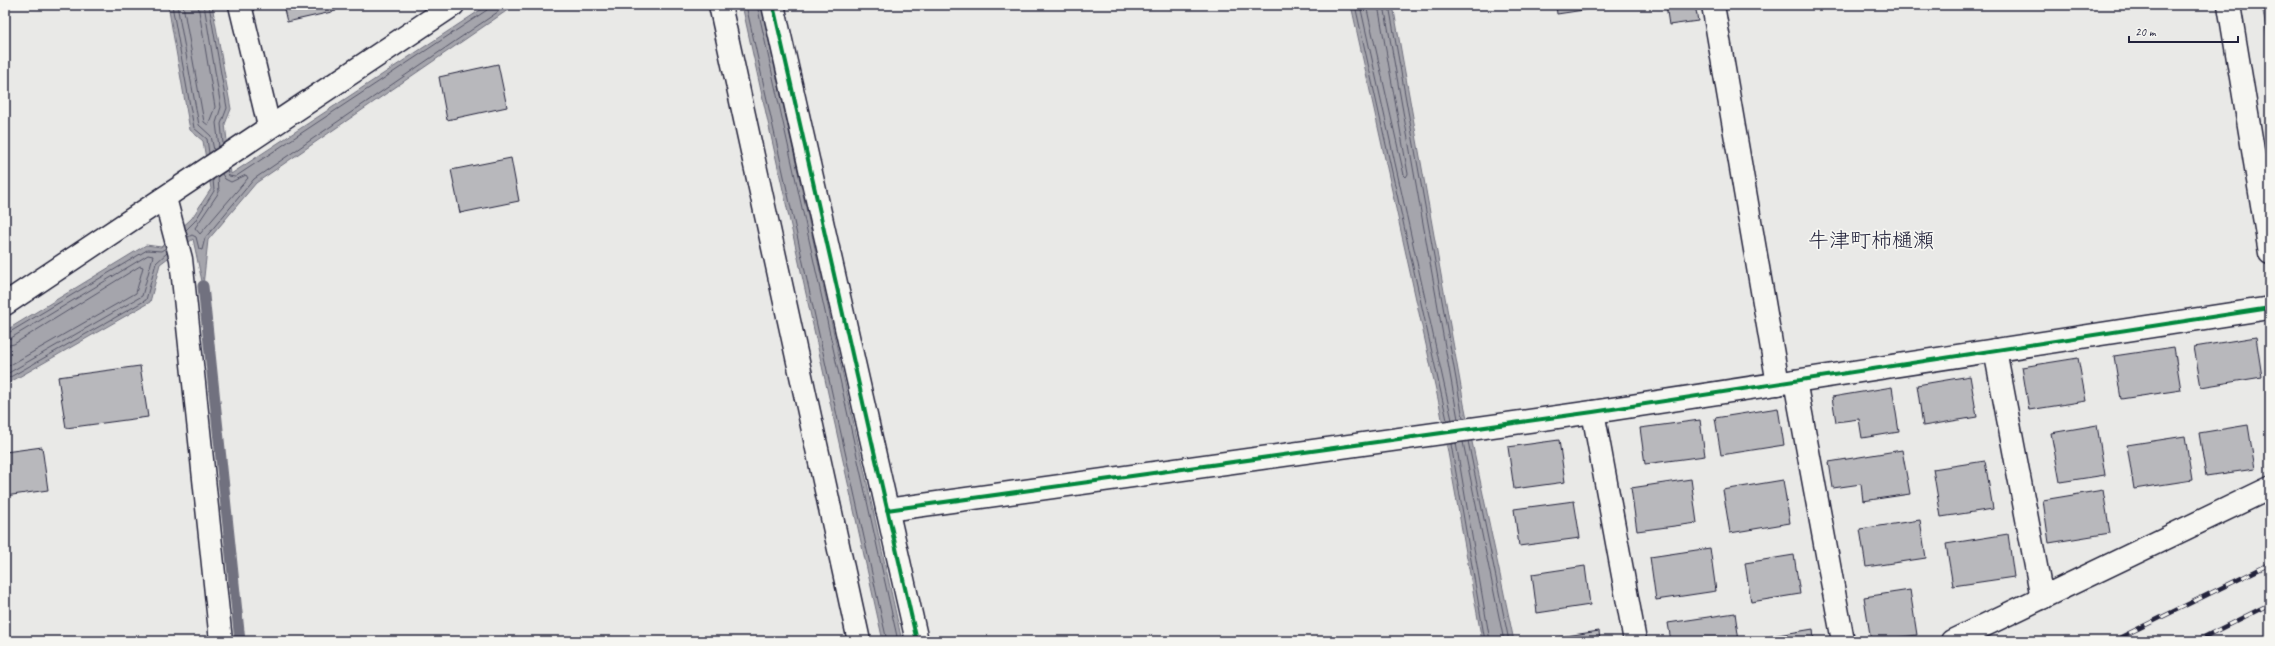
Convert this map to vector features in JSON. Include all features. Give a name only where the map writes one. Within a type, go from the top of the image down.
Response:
[{"type":"street","points":[[240,5],[269,126]]},
{"type":"street","points":[[5,304],[198,177],[269,126],[453,5]]},
{"type":"street","points":[[720,5],[859,641]]},
{"type":"street","points":[[774,5],[917,641]]},
{"type":"street","points":[[1713,5],[1786,382],[1843,641]]},
{"type":"street","points":[[2229,5],[2270,253]]},
{"type":"street","points":[[165,198],[174,225],[181,259],[221,641]]},
{"type":"street","points":[[887,510],[1593,412],[2270,308]]},
{"type":"street","points":[[1995,350],[2042,598]]},
{"type":"street","points":[[1593,412],[1635,641]]},
{"type":"street","points":[[1952,641],[2270,488]]},
{"type":"water","points":[[168,5],[212,5],[231,109],[225,124],[231,174],[488,5],[515,5],[256,183],[208,240],[203,286],[193,239],[160,264],[150,302],[5,385],[5,331],[146,245],[161,247],[192,218],[211,189],[203,141],[190,130]]},
{"type":"water","points":[[742,5],[761,5],[902,641],[883,641]]},
{"type":"water","points":[[1351,5],[1393,5],[1464,404],[1514,641],[1482,641],[1440,408]]},
{"type":"water","points":[[2262,5],[2270,5],[2270,55]]},
{"type":"building","points":[[283,5],[334,5],[336,11],[287,22]]},
{"type":"building","points":[[1556,5],[1617,5],[1557,14]]},
{"type":"building","points":[[1666,5],[1695,5],[1698,21],[1669,25]]},
{"type":"building","points":[[498,64],[507,107],[447,120],[439,77]]},
{"type":"building","points":[[511,158],[519,201],[460,213],[451,170]]},
{"type":"building","points":[[2256,337],[2262,377],[2201,387],[2194,347]]},
{"type":"building","points":[[2174,347],[2181,390],[2121,399],[2114,356]]},
{"type":"building","points":[[2078,358],[2086,401],[2029,410],[2022,367]]},
{"type":"building","points":[[140,366],[148,417],[66,428],[58,377]]},
{"type":"building","points":[[1970,376],[1977,417],[1923,426],[1917,385]]},
{"type":"building","points":[[1892,387],[1899,432],[1862,438],[1859,419],[1836,422],[1832,397]]},
{"type":"building","points":[[1778,408],[1784,445],[1721,455],[1715,418]]},
{"type":"building","points":[[1700,420],[1705,456],[1645,464],[1640,428]]},
{"type":"building","points":[[2097,425],[2105,475],[2060,482],[2051,433]]},
{"type":"building","points":[[2248,425],[2255,469],[2206,476],[2199,433]]},
{"type":"building","points":[[2185,436],[2192,480],[2134,489],[2127,445]]},
{"type":"building","points":[[1559,440],[1565,482],[1514,489],[1508,447]]},
{"type":"building","points":[[42,447],[48,490],[5,496],[5,452]]},
{"type":"building","points":[[1902,450],[1910,494],[1863,501],[1861,484],[1833,488],[1829,462]]},
{"type":"building","points":[[1985,461],[1993,509],[1941,517],[1933,469]]},
{"type":"building","points":[[1691,479],[1697,523],[1637,531],[1631,488]]},
{"type":"building","points":[[1783,480],[1790,523],[1730,533],[1723,490]]},
{"type":"building","points":[[2103,490],[2110,533],[2049,543],[2043,500]]},
{"type":"building","points":[[1574,501],[1580,538],[1519,546],[1514,509]]},
{"type":"building","points":[[1920,520],[1926,558],[1866,567],[1860,529]]},
{"type":"building","points":[[2008,534],[2014,577],[1953,586],[1946,544]]},
{"type":"building","points":[[1710,548],[1716,591],[1656,600],[1650,557]]},
{"type":"building","points":[[1794,555],[1800,594],[1751,602],[1745,563]]},
{"type":"building","points":[[1585,566],[1590,605],[1537,613],[1532,574]]},
{"type":"building","points":[[1910,590],[1917,635],[1871,641],[1864,597]]},
{"type":"building","points":[[1735,613],[1739,641],[1671,641],[1668,623]]},
{"type":"building","points":[[1813,629],[1814,641],[1761,641],[1760,638]]},
{"type":"building","points":[[1599,631],[1600,641],[1540,641],[1540,640]]},
{"type":"waterway","points":[[203,286],[240,641]]},
{"type":"railway","points":[[2113,641],[2270,564]]},
{"type":"railway","points":[[2196,641],[2270,604]]},
{"type":"cycle path","points":[[773,5],[917,641]]},
{"type":"cycle path","points":[[887,510],[1593,412],[2270,308]]},
{"type":"district","name":"牛津町柿樋瀬","points":[[1871,240]]}]
